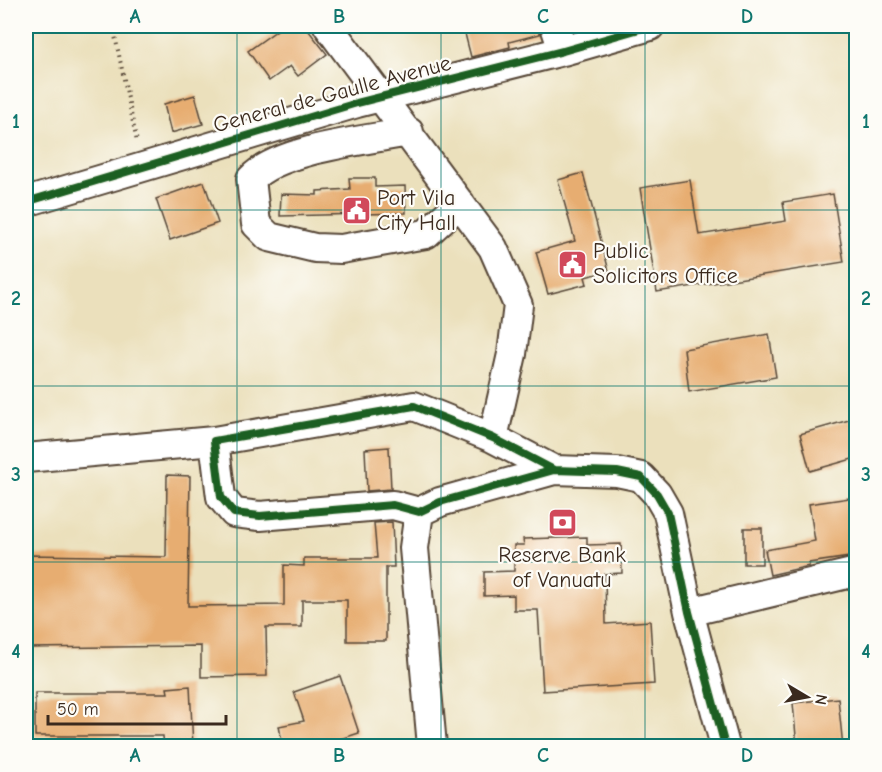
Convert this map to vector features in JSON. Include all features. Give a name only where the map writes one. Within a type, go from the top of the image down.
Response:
[{"type":"street","points":[[328,26],[493,248],[518,305],[512,354],[493,438]]},
{"type":"street","name":"General de Gaulle Avenue","points":[[26,202],[141,166],[382,97],[559,38],[650,26]]},
{"type":"street","points":[[409,132],[281,158],[260,168],[251,179],[256,224],[269,237],[315,248],[341,249],[426,234],[460,203]]},
{"type":"street","points":[[26,458],[214,441],[414,406],[493,438],[554,470]]},
{"type":"street","points":[[214,441],[221,497],[234,513],[260,516],[393,505],[419,512],[440,502],[554,470],[617,472],[641,477],[657,494],[668,513],[689,612],[725,747]]},
{"type":"street","points":[[419,512],[414,548],[432,747]]},
{"type":"street","points":[[689,612],[856,572]]},
{"type":"path","points":[[113,26],[141,166]]},
{"type":"building","points":[[283,26],[305,26],[327,54],[298,76],[290,66],[269,81],[248,51]]},
{"type":"building","points":[[463,26],[539,26],[540,34],[509,42],[510,47],[471,57]]},
{"type":"building","points":[[195,95],[203,124],[171,133],[164,104]]},
{"type":"building","points":[[583,173],[609,271],[585,277],[587,284],[548,294],[536,252],[575,241],[558,180]]},
{"type":"building","points":[[349,178],[375,178],[375,187],[405,186],[406,213],[280,216],[281,194],[317,195],[317,191],[350,189]]},
{"type":"building","points":[[690,180],[699,235],[786,221],[783,202],[833,194],[844,262],[657,292],[640,188]]},
{"type":"building","points":[[204,182],[218,223],[170,240],[156,199]]},
{"type":"building","points":[[769,334],[776,377],[689,392],[684,349]]},
{"type":"building","points":[[856,418],[856,458],[810,471],[800,434]]},
{"type":"building","points":[[389,447],[391,489],[367,491],[365,449]]},
{"type":"building","points":[[167,475],[190,476],[188,606],[284,605],[284,565],[304,566],[304,558],[377,558],[374,523],[392,522],[394,567],[386,567],[386,641],[347,641],[347,600],[302,600],[302,627],[266,627],[267,676],[201,677],[201,646],[26,648],[26,555],[166,557]]},
{"type":"building","points":[[856,497],[856,556],[809,563],[809,566],[770,575],[765,550],[815,541],[809,504]]},
{"type":"building","points":[[744,528],[762,528],[762,564],[744,564]]},
{"type":"building","points":[[587,537],[587,545],[621,544],[622,573],[605,574],[606,624],[650,621],[654,684],[543,691],[538,610],[514,610],[514,595],[484,596],[484,572],[514,571],[514,545],[524,545],[523,539]]},
{"type":"building","points":[[340,676],[359,733],[315,747],[311,747],[310,742],[283,747],[279,726],[304,721],[294,692]]},
{"type":"building","points":[[190,686],[193,747],[164,747],[163,736],[35,736],[35,693],[168,693],[167,688]]},
{"type":"building","points":[[838,698],[843,747],[797,747],[793,703]]},
{"type":"cycle path","points":[[26,202],[357,103],[563,51],[650,26]]},
{"type":"cycle path","points":[[554,470],[440,502],[419,512],[393,505],[260,516],[234,513],[221,497],[214,441],[414,406],[493,438],[554,470],[617,472],[641,477],[657,494],[668,513],[689,612],[725,746]]},
{"type":"place","name":"Port Vila City Hall","points":[[356,211]]},
{"type":"place","name":"Public Solicitors Office","points":[[572,264]]},
{"type":"place","name":"Reserve Bank of Vanuatu","points":[[562,523]]}]
